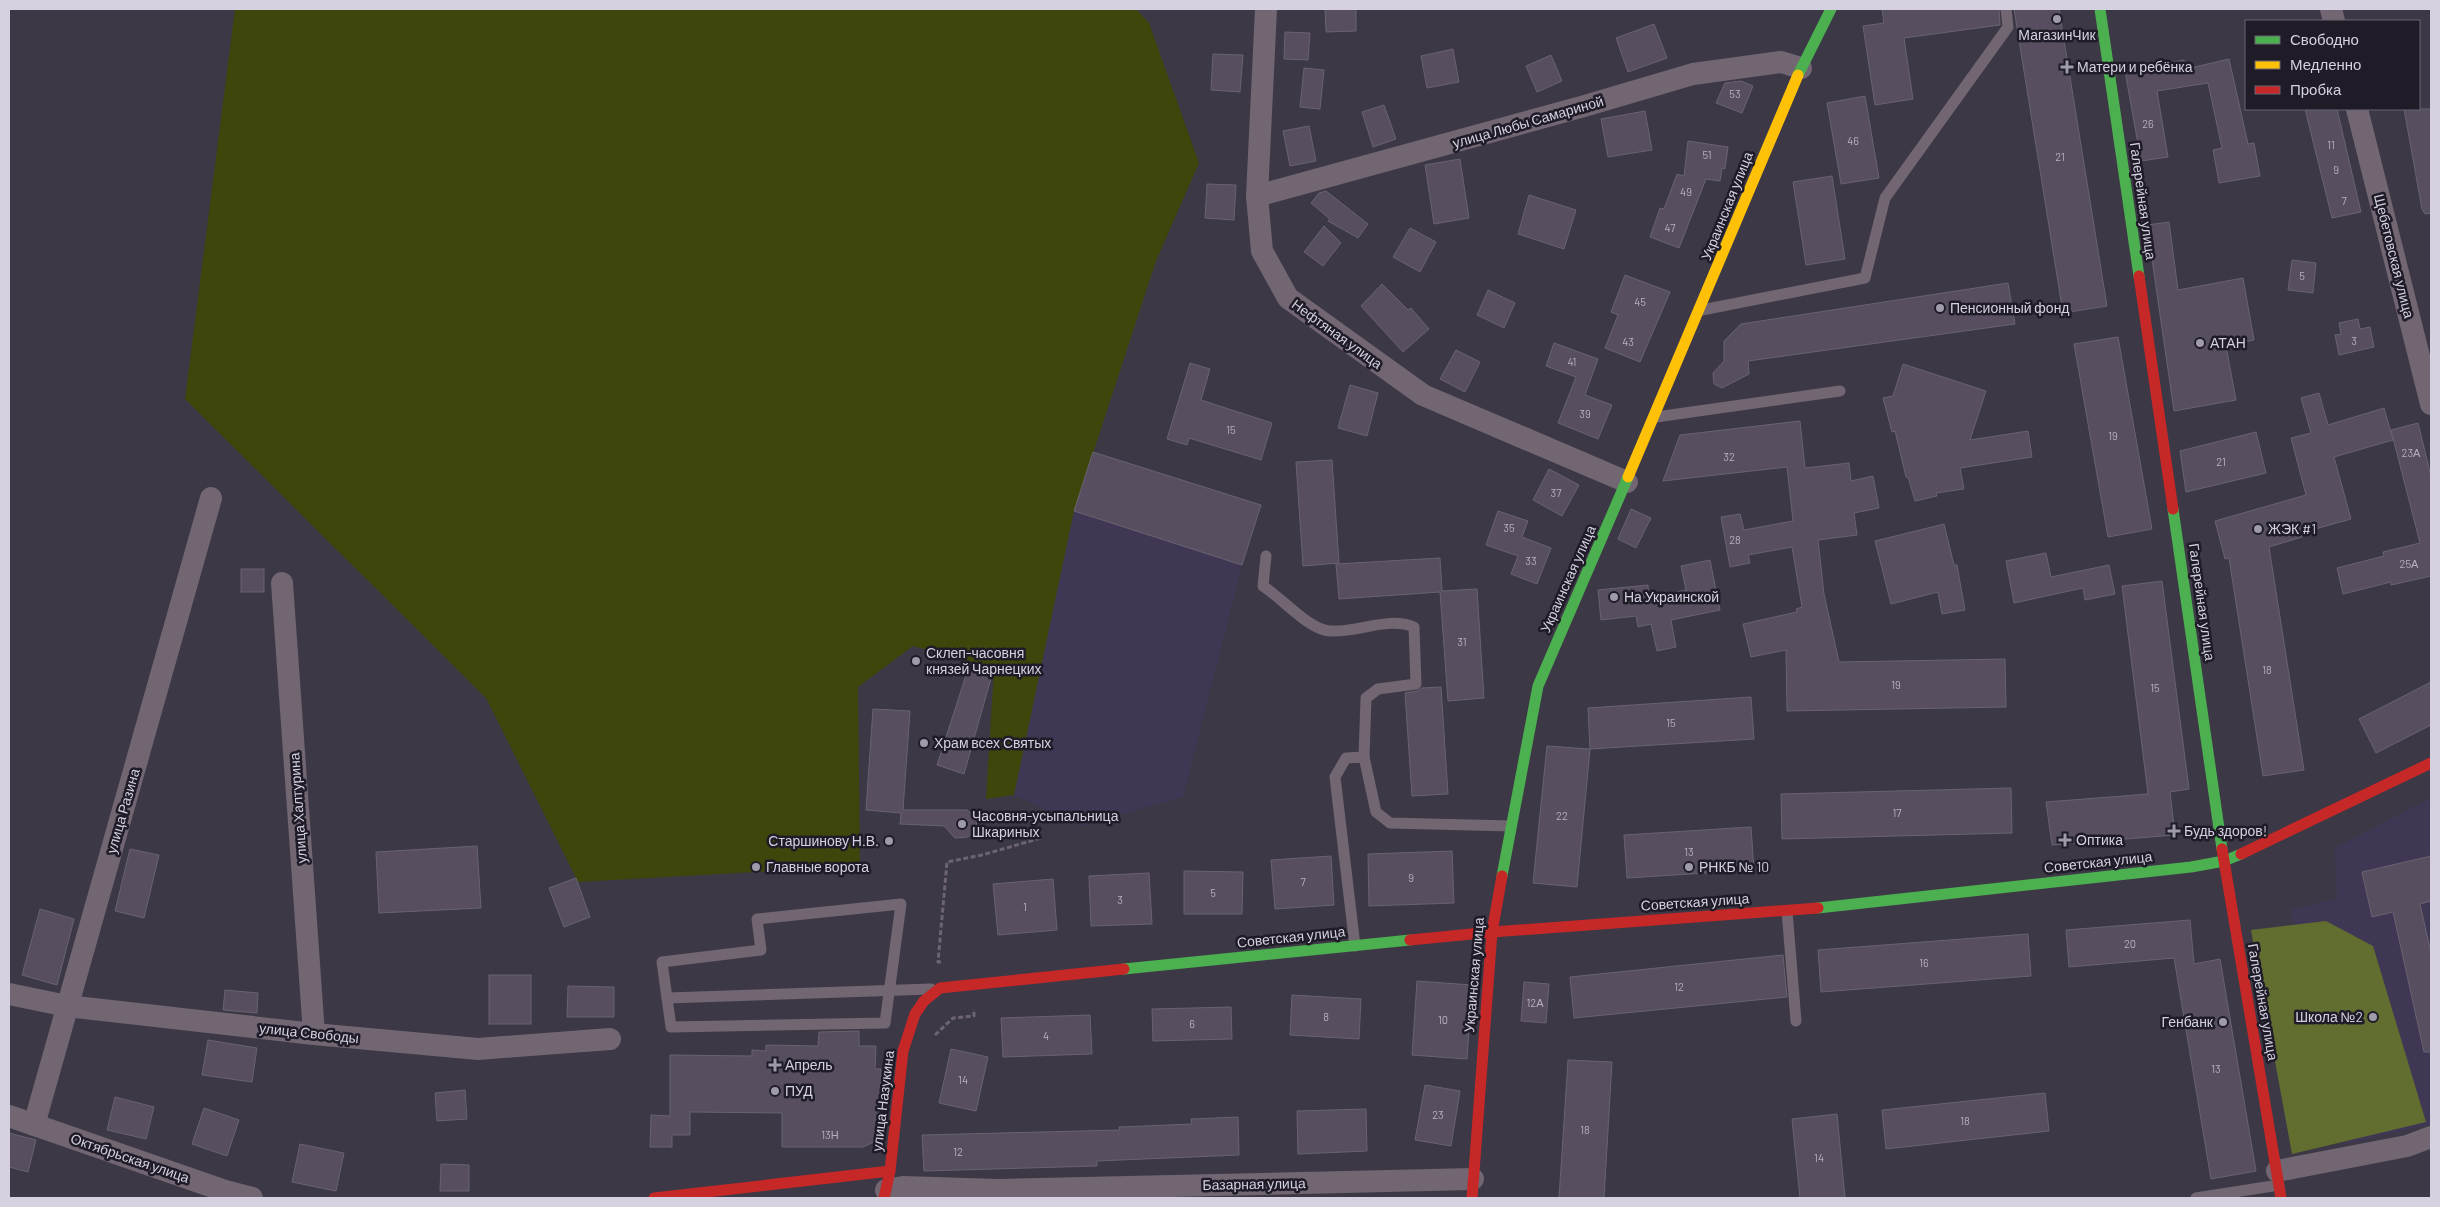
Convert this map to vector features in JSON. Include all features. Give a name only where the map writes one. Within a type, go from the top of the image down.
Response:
[{"type":"main road","name":"Украинская улица","points":[[1472,1189],[1492,932],[1538,686],[1700,310],[1800,68],[1831,9]]},
{"type":"main road","name":"Галерейная улица","points":[[2100,9],[2224,861],[2282,1198]]},
{"type":"main road","name":"Советская улица","points":[[940,988],[1492,932],[1787,911],[2181,868],[2224,861],[2282,836],[2431,763]]},
{"type":"main road","name":"улица Назукина","points":[[887,1186],[903,1051],[915,1014],[924,1001],[940,988]]},
{"type":"main road","points":[[654,1198],[887,1186]]},
{"type":"street","name":"Нефтяная улица","points":[[1266,9],[1257,196],[1262,250],[1288,298],[1423,395],[1627,482]]},
{"type":"street","name":"улица Любы Самариной","points":[[1257,196],[1581,107],[1693,74],[1781,62],[1800,68]]},
{"type":"street","name":"Щебетовская улица","points":[[2357,110],[2431,404]]},
{"type":"street","name":"улица Разина","points":[[34,1125],[212,498]]},
{"type":"street","name":"улица Халтурина","points":[[282,583],[314,1034]]},
{"type":"street","name":"улица Свободы","points":[[9,994],[67,1006],[314,1034],[478,1049],[610,1039]]},
{"type":"street","name":"Октябрьская улица","points":[[9,1116],[225,1192],[252,1198]]},
{"type":"street","points":[[2278,1178],[2407,1146],[2431,1137]]},
{"type":"street","name":"Базарная улица","points":[[887,1186],[999,1194],[1472,1189]]},
{"type":"lane","points":[[1700,310],[1865,278],[1885,198],[2008,27],[2006,9]]},
{"type":"lane","points":[[1654,417],[1840,391]]},
{"type":"lane","points":[[1266,556],[1263,586],[1276,594],[1302,618],[1320,627],[1329,631],[1402,622],[1414,628],[1416,684],[1378,689],[1366,698],[1364,757],[1376,812],[1390,824],[1512,826]]},
{"type":"lane","points":[[1355,946],[1335,777],[1346,758],[1364,757]]},
{"type":"lane","points":[[901,904],[891,989],[886,1023],[671,1027],[662,962],[760,950],[757,919],[901,904]]},
{"type":"lane","points":[[1787,911],[1796,1022]]},
{"type":"lane","points":[[667,998],[940,988]]},
{"type":"lane","points":[[2196,1198],[2278,1178]]},
{"type":"path","points":[[946,962],[938,962],[947,862],[996,852],[1040,838]]},
{"type":"path","points":[[932,1042],[935,1034],[953,1018],[974,1016],[974,1003]]},
{"type":"shaded area","points":[[1093,452],[1261,505],[1242,565],[1183,797],[1081,826],[1014,795],[1074,511]]},
{"type":"shaded area","name":"Школа №2","points":[[2431,798],[2431,1124],[2346,1144],[2290,910],[2337,899],[2335,848]]},
{"type":"green space","points":[[235,9],[1136,9],[1149,23],[1199,163],[1156,261],[1074,511],[1014,795],[986,799],[994,669],[913,646],[858,687],[860,866],[578,882],[486,698],[185,399]]},
{"type":"green space","points":[[2326,921],[2373,946],[2426,1122],[2292,1154],[2251,930]]},
{"type":"building","points":[[1325,9],[1356,9],[1356,31],[1326,32]]},
{"type":"building","points":[[1882,9],[1999,9],[2000,25],[1904,38],[1913,99],[1875,105],[1863,26],[1884,23]]},
{"type":"building","points":[[2014,9],[2059,9],[2107,306],[2063,313]]},
{"type":"building","points":[[1654,24],[1667,58],[1628,72],[1616,38]]},
{"type":"building","points":[[1285,32],[1310,33],[1308,60],[1284,59]]},
{"type":"building","points":[[1453,49],[1459,82],[1427,88],[1421,56]]},
{"type":"building","points":[[1213,54],[1243,55],[1240,92],[1211,90]]},
{"type":"building","points":[[1551,55],[1562,81],[1537,92],[1526,66]]},
{"type":"building","points":[[2229,59],[2248,144],[2254,143],[2260,176],[2219,183],[2213,150],[2222,148],[2208,83],[2157,91],[2168,157],[2141,161],[2125,71],[2184,60],[2186,69]]},
{"type":"building","points":[[1304,68],[1324,70],[1320,109],[1300,107]]},
{"type":"building","points":[[1741,81],[1753,86],[1742,113],[1716,103],[1725,83]]},
{"type":"building","points":[[1865,96],[1879,178],[1841,184],[1827,103]]},
{"type":"building","points":[[1384,105],[1396,139],[1373,147],[1362,112]]},
{"type":"building","points":[[2431,109],[2431,213],[2425,214],[2422,209],[2404,110]]},
{"type":"building","points":[[2305,110],[2337,110],[2361,212],[2332,218]]},
{"type":"building","points":[[1645,111],[1652,150],[1608,157],[1601,119]]},
{"type":"building","points":[[1309,126],[1316,161],[1290,166],[1283,131]]},
{"type":"building","points":[[1688,141],[1728,147],[1725,169],[1722,168],[1720,181],[1706,179],[1679,248],[1650,237],[1660,208],[1664,209],[1677,174],[1684,176]]},
{"type":"building","points":[[1460,159],[1469,218],[1434,224],[1425,165]]},
{"type":"building","points":[[1832,176],[1845,259],[1806,265],[1793,182]]},
{"type":"building","points":[[1207,184],[1236,185],[1234,220],[1205,218]]},
{"type":"building","points":[[1326,191],[1368,224],[1358,238],[1328,221],[1330,219],[1311,203],[1319,193]]},
{"type":"building","points":[[1529,195],[1576,210],[1564,249],[1518,234]]},
{"type":"building","name":"АТАН","points":[[2169,222],[2178,290],[2243,278],[2254,340],[2226,346],[2236,400],[2174,411],[2147,225]]},
{"type":"building","points":[[1324,226],[1341,243],[1323,266],[1304,252]]},
{"type":"building","points":[[1410,228],[1436,242],[1420,272],[1393,257]]},
{"type":"building","points":[[2292,260],[2316,263],[2313,293],[2288,290]]},
{"type":"building","points":[[1625,275],[1670,292],[1640,362],[1605,348],[1618,315],[1611,312]]},
{"type":"building","points":[[2008,283],[2015,324],[1748,361],[1749,374],[1722,388],[1714,384],[1713,373],[1724,361],[1724,341],[1741,324]]},
{"type":"building","points":[[1382,284],[1408,310],[1411,308],[1429,329],[1403,352],[1361,306]]},
{"type":"building","points":[[1488,290],[1515,303],[1504,328],[1477,315]]},
{"type":"building","points":[[2358,319],[2360,329],[2370,327],[2374,347],[2339,355],[2335,335],[2341,334],[2339,323]]},
{"type":"building","points":[[2118,337],[2152,529],[2108,537],[2074,344]]},
{"type":"building","points":[[1554,343],[1598,359],[1585,395],[1612,405],[1598,439],[1558,423],[1576,377],[1546,366]]},
{"type":"building","points":[[1456,350],[1480,362],[1465,392],[1440,379]]},
{"type":"building","points":[[1190,363],[1210,369],[1201,400],[1272,423],[1261,460],[1189,438],[1187,445],[1167,439]]},
{"type":"building","points":[[1903,364],[1986,391],[1970,440],[2028,431],[2032,457],[1960,468],[1964,489],[1936,493],[1937,496],[1915,501],[1908,477],[1906,477],[1895,431],[1892,432],[1883,398],[1893,396]]},
{"type":"building","points":[[1350,385],[1378,393],[1367,436],[1338,428]]},
{"type":"building","points":[[2319,393],[2328,425],[2384,408],[2393,440],[2334,457],[2351,519],[2301,533],[2302,537],[2269,547],[2304,770],[2263,776],[2229,558],[2225,559],[2215,521],[2306,495],[2291,438],[2311,433],[2301,398]]},
{"type":"building","points":[[1800,421],[1805,468],[1849,463],[1851,481],[1873,476],[1879,508],[1854,513],[1857,535],[1818,540],[1824,594],[1839,662],[2005,659],[2006,707],[1787,711],[1786,650],[1751,657],[1743,624],[1797,612],[1796,609],[1802,607],[1792,547],[1748,555],[1750,563],[1730,567],[1721,517],[1740,514],[1744,530],[1793,521],[1787,467],[1663,481],[1680,435]]},
{"type":"building","points":[[2418,423],[2431,476],[2431,576],[2391,585],[2391,582],[2343,594],[2337,568],[2384,556],[2383,552],[2420,543],[2391,430]]},
{"type":"building","points":[[2256,432],[2266,473],[2186,492],[2180,451]]},
{"type":"building","points":[[1093,452],[1261,505],[1242,565],[1074,511]]},
{"type":"building","points":[[1332,460],[1339,563],[1303,566],[1296,462]]},
{"type":"building","points":[[1549,469],[1579,485],[1562,516],[1533,500]]},
{"type":"building","points":[[1631,509],[1651,518],[1636,548],[1618,539]]},
{"type":"building","points":[[1498,511],[1528,521],[1522,537],[1551,548],[1537,584],[1511,574],[1518,556],[1486,545]]},
{"type":"building","points":[[1944,524],[1954,565],[1957,565],[1965,610],[1942,614],[1938,592],[1891,604],[1875,541]]},
{"type":"building","points":[[2046,553],[2051,577],[2109,565],[2115,594],[2085,600],[2083,588],[2014,603],[2006,561]]},
{"type":"building","points":[[1440,558],[1442,591],[1477,589],[1484,698],[1448,701],[1440,592],[1339,599],[1336,564]]},
{"type":"building","points":[[1710,560],[1720,610],[1671,620],[1676,647],[1657,651],[1651,624],[1638,627],[1636,616],[1601,620],[1598,590],[1648,585],[1649,598],[1686,590],[1681,566]]},
{"type":"building","points":[[241,569],[264,569],[264,592],[241,592]]},
{"type":"building","points":[[2162,581],[2189,789],[2170,792],[2175,835],[2052,845],[2046,802],[2148,794],[2122,586]]},
{"type":"building","points":[[968,669],[992,675],[964,774],[937,765]]},
{"type":"building","points":[[2431,682],[2431,725],[2376,753],[2359,719]]},
{"type":"building","points":[[1441,687],[1448,794],[1412,796],[1405,693],[1422,688]]},
{"type":"building","points":[[1751,697],[1754,739],[1590,749],[1588,708]]},
{"type":"building","points":[[873,709],[910,711],[903,810],[967,810],[977,818],[976,829],[968,837],[955,838],[944,826],[900,824],[901,813],[866,810]]},
{"type":"building","points":[[1547,746],[1590,749],[1577,887],[1533,883]]},
{"type":"building","points":[[2011,788],[2012,833],[1782,839],[1781,794]]},
{"type":"building","points":[[1751,827],[1754,870],[1627,878],[1624,835]]},
{"type":"building","points":[[477,846],[481,908],[379,913],[376,852]]},
{"type":"building","points":[[130,849],[159,855],[144,918],[115,911]]},
{"type":"building","points":[[1452,851],[1454,903],[1369,906],[1368,854]]},
{"type":"building","points":[[1331,856],[1334,905],[1275,909],[1271,860]]},
{"type":"building","points":[[2431,856],[2431,901],[2420,904],[2431,953],[2431,1052],[2424,1052],[2393,912],[2372,917],[2362,872]]},
{"type":"building","points":[[1184,871],[1243,872],[1242,914],[1184,914]]},
{"type":"building","points":[[1149,873],[1152,924],[1091,926],[1089,876]]},
{"type":"building","points":[[576,878],[590,917],[564,927],[549,888]]},
{"type":"building","points":[[1053,879],[1057,930],[998,935],[993,884]]},
{"type":"building","points":[[40,909],[74,919],[57,985],[22,975]]},
{"type":"building","points":[[2190,920],[2194,964],[2220,959],[2256,1171],[2211,1179],[2174,958],[2069,967],[2066,930]]},
{"type":"building","points":[[2028,934],[2031,976],[1821,992],[1818,950]]},
{"type":"building","points":[[1783,955],[1787,997],[1574,1018],[1570,977]]},
{"type":"building","points":[[489,975],[531,975],[531,1024],[489,1024]]},
{"type":"building","points":[[1417,981],[1472,985],[1467,1059],[1412,1055]]},
{"type":"building","points":[[1524,982],[1549,984],[1546,1023],[1521,1021]]},
{"type":"building","points":[[568,986],[614,987],[614,1017],[567,1017]]},
{"type":"building","points":[[225,990],[258,993],[257,1013],[223,1010]]},
{"type":"building","points":[[1292,995],[1361,999],[1359,1039],[1290,1035]]},
{"type":"building","points":[[1231,1007],[1232,1039],[1153,1041],[1152,1009]]},
{"type":"building","points":[[1090,1015],[1092,1054],[1003,1057],[1001,1018]]},
{"type":"building","name":"ПУД","points":[[859,1031],[859,1046],[876,1046],[875,1069],[881,1069],[880,1120],[876,1141],[863,1147],[782,1147],[782,1113],[690,1112],[690,1135],[672,1135],[672,1147],[650,1147],[651,1115],[670,1116],[670,1055],[752,1056],[752,1050],[766,1051],[766,1045],[818,1046],[819,1032]]},
{"type":"building","points":[[208,1040],[257,1048],[252,1082],[202,1075]]},
{"type":"building","points":[[951,1049],[988,1057],[976,1111],[939,1103]]},
{"type":"building","points":[[1568,1060],[1612,1062],[1604,1198],[1559,1198]]},
{"type":"building","points":[[1425,1085],[1460,1091],[1451,1146],[1415,1140]]},
{"type":"building","points":[[465,1090],[467,1119],[437,1121],[435,1093]]},
{"type":"building","points":[[2045,1093],[2049,1131],[1886,1149],[1882,1110]]},
{"type":"building","points":[[115,1097],[154,1107],[146,1139],[107,1130]]},
{"type":"building","points":[[204,1108],[239,1120],[227,1156],[192,1144]]},
{"type":"building","points":[[1366,1109],[1367,1151],[1298,1154],[1297,1111]]},
{"type":"building","points":[[1837,1114],[1845,1198],[1800,1198],[1792,1119]]},
{"type":"building","points":[[1238,1117],[1239,1155],[1097,1161],[1097,1166],[924,1171],[922,1135],[1120,1130],[1119,1127],[1192,1124],[1191,1119]]},
{"type":"building","points":[[9,1133],[36,1140],[28,1172],[9,1167]]},
{"type":"building","points":[[300,1144],[344,1153],[336,1191],[292,1182]]},
{"type":"building","points":[[441,1164],[469,1165],[469,1191],[440,1191]]},
{"type":"traffic: fast","points":[[1798,75],[1831,9]]},
{"type":"traffic: fast","points":[[2100,9],[2139,276]]},
{"type":"traffic: fast","points":[[1502,876],[1538,686],[1628,477]]},
{"type":"traffic: fast","points":[[2173,509],[2222,849]]},
{"type":"traffic: fast","points":[[1818,908],[2191,867],[2224,861],[2241,854]]},
{"type":"traffic: fast","points":[[1124,969],[1410,940]]},
{"type":"traffic: slow","points":[[1628,477],[1798,75]]},
{"type":"traffic: jam","points":[[2139,276],[2173,509]]},
{"type":"traffic: jam","points":[[2241,854],[2431,763]]},
{"type":"traffic: jam","points":[[2222,849],[2281,1198]]},
{"type":"traffic: jam","points":[[1472,1198],[1492,932],[1502,876]]},
{"type":"traffic: jam","points":[[1410,940],[1492,932],[1818,908]]},
{"type":"traffic: jam","points":[[884,1198],[890,1171],[903,1051],[915,1014],[924,1001],[940,988],[1124,969]]},
{"type":"traffic: jam","points":[[654,1198],[890,1171]]},
{"type":"place","name":"МагазинЧик","points":[[2057,19]]},
{"type":"place","name":"Матери и ребёнка","points":[[2067,67]]},
{"type":"place","name":"Пенсионный фонд","points":[[1940,308]]},
{"type":"place","name":"АТАН","points":[[2200,343]]},
{"type":"place","name":"ЖЭК #1","points":[[2258,529]]},
{"type":"place","name":"На Украинской","points":[[1614,597]]},
{"type":"place","name":"Склеп-часовня князей Чарнецких","points":[[916,661]]},
{"type":"place","name":"Храм всех Святых","points":[[924,743]]},
{"type":"place","name":"Часовня-усыпальница Шкариных","points":[[962,824]]},
{"type":"place","name":"Будь здоров!","points":[[2174,831]]},
{"type":"place","name":"Оптика","points":[[2065,840]]},
{"type":"place","name":"Старшинову Н.В.","points":[[889,841]]},
{"type":"place","name":"Главные ворота","points":[[756,867]]},
{"type":"place","name":"РНКБ № 10","points":[[1689,867]]},
{"type":"place","name":"Школа №2","points":[[2373,1017]]},
{"type":"place","name":"Генбанк","points":[[2223,1022]]},
{"type":"place","name":"Апрель","points":[[775,1065]]},
{"type":"place","name":"ПУД","points":[[775,1091]]}]
